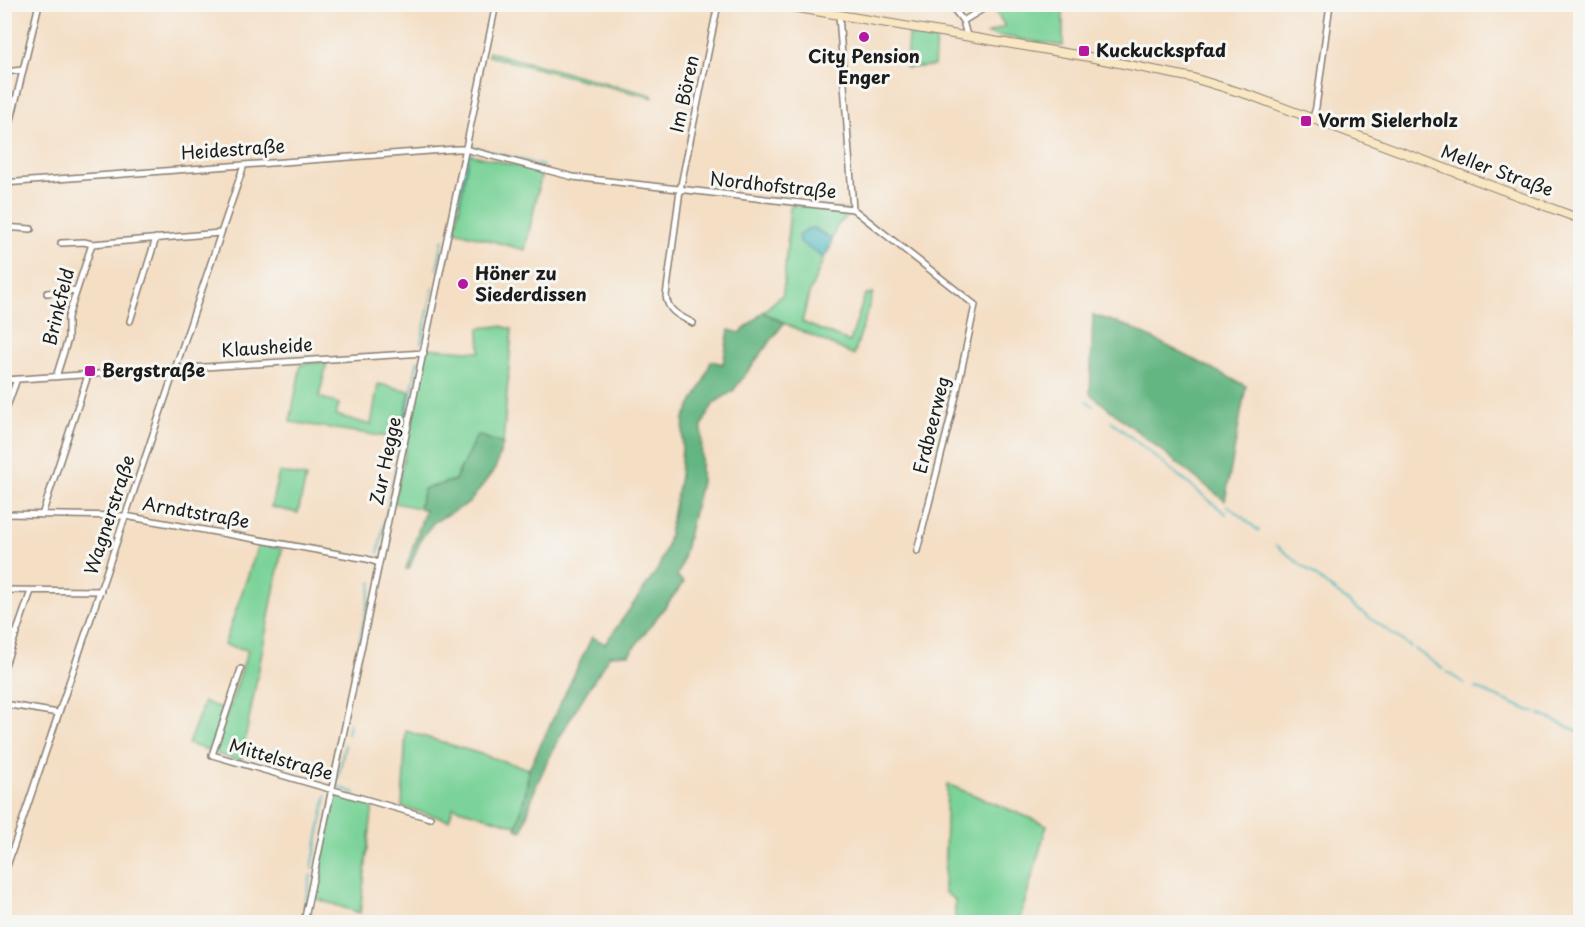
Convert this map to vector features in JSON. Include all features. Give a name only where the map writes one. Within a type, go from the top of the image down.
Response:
[{"type":"main road","name":"Meller Straße","points":[[774,4],[1172,73],[1252,96],[1581,219]]},
{"type":"street","points":[[4,149],[39,4]]},
{"type":"street","name":"Zur Hegge","points":[[304,922],[496,4]]},
{"type":"street","name":"Im Bören","points":[[680,190],[718,4]]},
{"type":"street","points":[[950,4],[963,21],[966,36]]},
{"type":"street","points":[[963,21],[991,4]]},
{"type":"street","points":[[1313,118],[1317,107],[1330,4]]},
{"type":"street","points":[[839,15],[853,209]]},
{"type":"street","points":[[4,72],[23,70]]},
{"type":"street","name":"Heidestraße","points":[[4,183],[465,149]]},
{"type":"street","name":"Nordhofstraße","points":[[465,149],[573,177],[853,209],[975,305]]},
{"type":"street","name":"Wagnerstraße","points":[[4,875],[244,165]]},
{"type":"street","points":[[680,190],[666,296],[673,312],[693,323]]},
{"type":"street","points":[[4,227],[31,229]]},
{"type":"street","name":"Brinkfeld","points":[[61,243],[92,244],[220,234]]},
{"type":"street","points":[[130,321],[156,238]]},
{"type":"street","name":"Brinkfeld","points":[[56,377],[68,339],[68,318],[92,244]]},
{"type":"street","points":[[47,293],[76,290]]},
{"type":"street","name":"Erdbeerweg","points":[[916,551],[956,396],[975,305]]},
{"type":"street","name":"Klausheide","points":[[4,380],[424,353]]},
{"type":"street","points":[[42,515],[88,375]]},
{"type":"street","points":[[4,415],[17,379]]},
{"type":"street","name":"Arndtstraße","points":[[4,514],[125,516],[380,563]]},
{"type":"street","points":[[4,590],[101,591]]},
{"type":"street","points":[[4,668],[31,591]]},
{"type":"street","points":[[4,632],[17,634]]},
{"type":"street","name":"Mittelstraße","points":[[241,669],[212,756],[430,818]]},
{"type":"street","points":[[4,704],[58,713]]},
{"type":"green space","points":[[991,5],[1063,5],[1063,46],[987,34],[1005,26]]},
{"type":"green space","points":[[908,35],[936,39],[934,66],[906,68]]},
{"type":"green space","points":[[489,52],[652,95],[653,98],[488,56]]},
{"type":"green space","points":[[469,154],[542,172],[525,250],[455,231]]},
{"type":"green space","points":[[794,205],[852,211],[837,226],[832,239],[814,228],[817,254],[824,258],[809,294],[802,322],[850,342],[865,295],[873,293],[854,355],[763,312],[783,294],[790,207]]},
{"type":"green space","points":[[763,312],[784,323],[733,391],[714,403],[702,425],[701,482],[677,576],[684,582],[629,654],[610,655],[571,717],[545,765],[522,831],[516,829],[529,769],[592,637],[605,644],[658,569],[667,545],[680,476],[684,418],[703,383],[711,361],[723,364],[729,330],[740,333]]},
{"type":"green space","points":[[1093,315],[1130,327],[1246,386],[1225,501],[1090,394]]},
{"type":"green space","points":[[500,326],[512,329],[503,444],[477,435],[455,480],[424,489],[419,508],[394,503],[427,348],[480,352],[479,328]]},
{"type":"green space","points":[[327,362],[319,397],[339,404],[336,415],[371,425],[378,384],[410,391],[400,439],[290,422],[301,364]]},
{"type":"green space","points":[[477,435],[503,444],[495,469],[469,503],[434,522],[422,537],[409,569],[406,569],[425,510],[419,508],[424,489],[455,480]]},
{"type":"green space","points":[[279,472],[306,477],[298,513],[271,507]]},
{"type":"green space","points":[[259,543],[282,549],[241,761],[216,754],[248,650],[224,645]]},
{"type":"green space","points":[[204,702],[226,710],[211,751],[188,744]]},
{"type":"green space","points":[[406,731],[529,769],[517,826],[453,807],[449,820],[402,807]]},
{"type":"green space","points":[[947,784],[1047,825],[1019,922],[955,922],[955,900],[944,892]]},
{"type":"green space","points":[[338,795],[373,804],[360,913],[314,898],[334,801]]},
{"type":"water","points":[[814,228],[832,239],[824,258],[800,242],[798,236],[807,229]]},
{"type":"waterway","points":[[472,136],[471,145],[474,147],[543,166]]},
{"type":"waterway","points":[[452,228],[467,160],[472,154]]},
{"type":"waterway","points":[[437,270],[443,239]]},
{"type":"waterway","points":[[421,343],[433,288]]},
{"type":"waterway","points":[[405,424],[418,360]]},
{"type":"waterway","points":[[1087,401],[1093,406]]},
{"type":"waterway","points":[[1111,421],[1226,514]]},
{"type":"waterway","points":[[378,553],[404,431]]},
{"type":"waterway","points":[[1227,505],[1259,531]]},
{"type":"waterway","points":[[1276,545],[1356,608],[1411,647]]},
{"type":"waterway","points":[[352,678],[372,582]]},
{"type":"waterway","points":[[1415,649],[1443,669]]},
{"type":"waterway","points":[[1447,672],[1465,684]]},
{"type":"waterway","points":[[1476,688],[1535,713]]},
{"type":"waterway","points":[[1539,714],[1580,732]]},
{"type":"waterway","points":[[347,734],[349,723]]},
{"type":"waterway","points":[[345,745],[337,784],[338,787],[355,793]]},
{"type":"waterway","points":[[330,781],[336,752]]},
{"type":"waterway","points":[[312,868],[326,796]]},
{"type":"waterway","points":[[308,922],[333,801],[336,797]]},
{"type":"waterway","points":[[304,907],[311,875]]},
{"type":"place","name":"City Pension Enger","points":[[864,37]]},
{"type":"place","name":"Kuckuckspfad","points":[[1084,51]]},
{"type":"place","name":"Vorm Sielerholz","points":[[1306,121]]},
{"type":"place","name":"Höner zu Siederdissen","points":[[463,284]]},
{"type":"place","name":"Bergstraße","points":[[90,371]]}]
